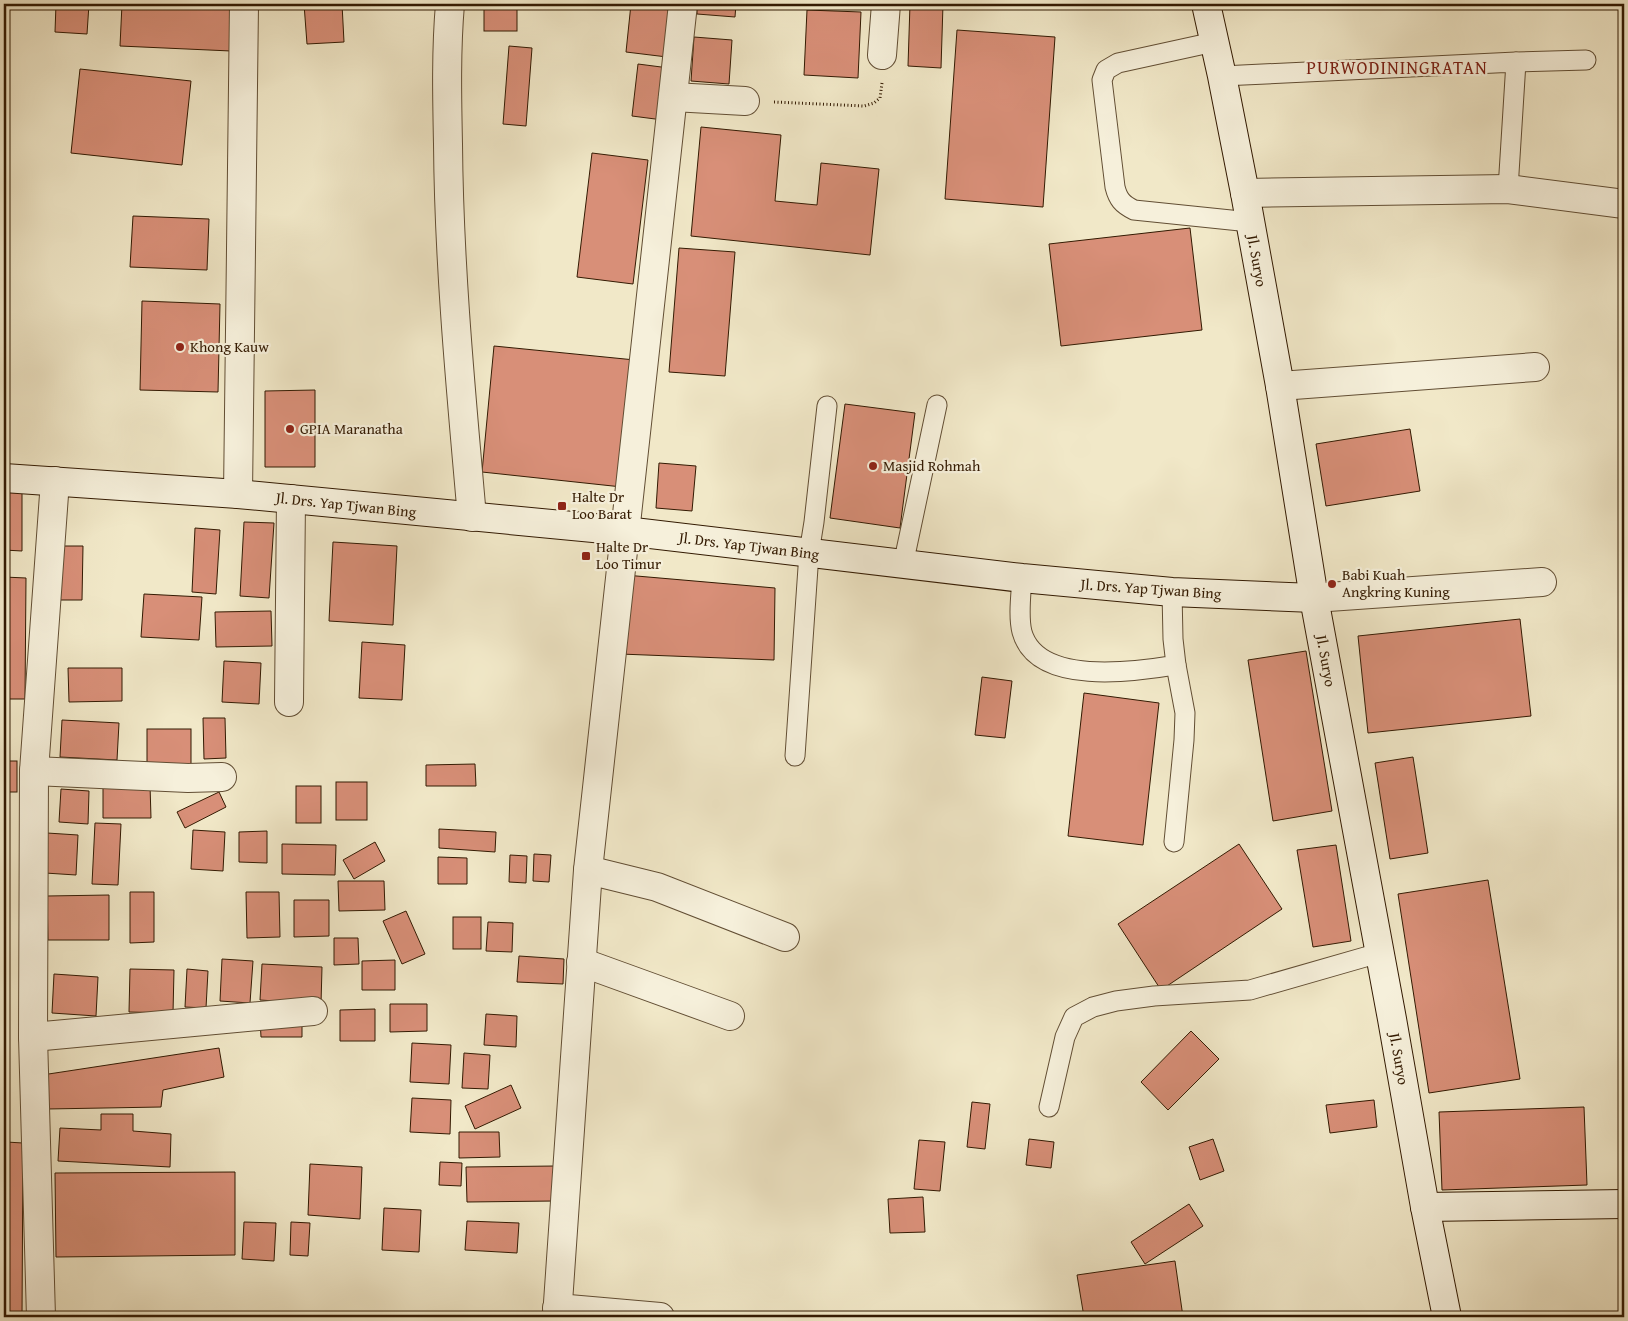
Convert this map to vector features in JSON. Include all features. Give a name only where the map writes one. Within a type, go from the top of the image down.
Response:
[{"type":"street","points":[[238,494],[244,4]]},
{"type":"street","points":[[450,4],[447,76],[448,211],[456,346],[472,517]]},
{"type":"street","points":[[660,1317],[557,1313],[588,870],[683,4]]},
{"type":"street","points":[[882,55],[886,4]]},
{"type":"street","name":"Jl. Suryo","points":[[1206,4],[1245,193],[1280,386],[1314,598],[1425,1207],[1448,1317]]},
{"type":"street","points":[[673,97],[746,101]]},
{"type":"street","points":[[1245,193],[1508,189],[1624,204]]},
{"type":"street","points":[[1280,386],[1535,367]]},
{"type":"street","name":"Jl. Drs. Yap Tjwan Bing","points":[[4,478],[291,499],[626,532],[903,565],[1172,592],[1314,598],[1542,582]]},
{"type":"street","points":[[41,1317],[33,1037],[34,771],[55,481]]},
{"type":"street","points":[[288,702],[291,499]]},
{"type":"street","points":[[34,771],[188,778],[222,777]]},
{"type":"street","points":[[588,870],[657,887],[785,938]]},
{"type":"street","points":[[581,962],[730,1016]]},
{"type":"street","points":[[33,1037],[313,1011]]},
{"type":"street","points":[[1425,1207],[1624,1204]]},
{"type":"lane","points":[[1214,42],[1118,63],[1106,70],[1102,80],[1115,187],[1118,197],[1124,205],[1134,210],[1250,222]]},
{"type":"lane","points":[[1222,76],[1586,60]]},
{"type":"lane","points":[[1508,189],[1516,62]]},
{"type":"lane","points":[[795,756],[809,553],[827,406]]},
{"type":"lane","points":[[903,565],[937,406]]},
{"type":"lane","points":[[1022,578],[1020,608],[1022,633],[1034,653],[1045,662],[1065,669],[1120,673],[1176,666]]},
{"type":"lane","points":[[1172,592],[1173,639],[1185,713],[1174,842]]},
{"type":"lane","points":[[1049,1107],[1068,1030],[1074,1017],[1093,1007],[1116,1001],[1154,996],[1250,990],[1379,953]]},
{"type":"path","points":[[746,101],[854,106],[874,103],[880,98],[882,90],[882,55]]},
{"type":"building","points":[[56,4],[89,4],[87,34],[55,32]]},
{"type":"building","points":[[122,4],[233,4],[231,51],[120,46]]},
{"type":"building","points":[[304,4],[342,4],[344,42],[307,44]]},
{"type":"building","points":[[484,4],[517,4],[517,31],[484,31]]},
{"type":"building","points":[[631,4],[673,9],[667,57],[626,52]]},
{"type":"building","points":[[697,4],[736,4],[735,17],[697,14]]},
{"type":"building","points":[[910,4],[943,4],[941,68],[908,66]]},
{"type":"building","points":[[807,10],[861,12],[858,78],[804,75]]},
{"type":"building","points":[[957,30],[1055,37],[1043,207],[945,199]]},
{"type":"building","points":[[694,37],[732,40],[729,84],[691,81]]},
{"type":"building","points":[[509,46],[532,48],[526,126],[503,124]]},
{"type":"building","points":[[638,64],[669,68],[663,120],[632,116]]},
{"type":"building","points":[[80,69],[191,81],[182,165],[71,153]]},
{"type":"building","points":[[701,127],[781,135],[775,201],[817,205],[821,163],[879,169],[870,255],[691,236]]},
{"type":"building","points":[[592,153],[648,160],[633,284],[577,277]]},
{"type":"building","points":[[133,216],[209,219],[207,270],[130,267]]},
{"type":"building","points":[[1190,228],[1202,330],[1061,346],[1049,244]]},
{"type":"building","points":[[679,248],[735,252],[725,376],[669,372]]},
{"type":"building","name":"Khong Kauw","points":[[142,301],[220,304],[218,392],[140,390]]},
{"type":"building","points":[[494,346],[635,360],[622,487],[482,472]]},
{"type":"building","name":"GPIA Maranatha","points":[[315,390],[315,467],[265,467],[265,391]]},
{"type":"building","name":"Masjid Rohmah","points":[[845,404],[915,413],[900,528],[830,518]]},
{"type":"building","points":[[1410,429],[1420,491],[1326,506],[1316,444]]},
{"type":"building","points":[[659,463],[696,466],[692,511],[656,508]]},
{"type":"building","points":[[4,487],[22,487],[22,551],[4,550]]},
{"type":"building","points":[[244,522],[274,523],[269,598],[240,596]]},
{"type":"building","points":[[195,528],[220,530],[216,594],[192,592]]},
{"type":"building","points":[[333,542],[397,546],[393,625],[329,621]]},
{"type":"building","points":[[52,546],[83,546],[82,600],[52,600]]},
{"type":"building","points":[[625,575],[775,588],[774,660],[620,654]]},
{"type":"building","points":[[4,577],[26,578],[25,699],[4,699]]},
{"type":"building","points":[[144,594],[202,597],[199,640],[141,637]]},
{"type":"building","points":[[271,611],[272,646],[216,647],[215,612]]},
{"type":"building","points":[[1520,619],[1531,716],[1368,733],[1358,636]]},
{"type":"building","points":[[362,642],[405,645],[402,700],[359,698]]},
{"type":"building","points":[[1306,651],[1332,811],[1273,821],[1248,660]]},
{"type":"building","points":[[224,661],[261,663],[259,704],[222,702]]},
{"type":"building","points":[[68,668],[122,668],[122,701],[69,702]]},
{"type":"building","points":[[982,677],[1012,681],[1005,738],[975,735]]},
{"type":"building","points":[[1084,693],[1159,703],[1143,845],[1068,836]]},
{"type":"building","points":[[203,718],[225,718],[226,758],[204,759]]},
{"type":"building","points":[[62,720],[119,723],[117,760],[60,757]]},
{"type":"building","points":[[147,729],[191,729],[191,768],[147,768]]},
{"type":"building","points":[[1413,757],[1428,853],[1390,859],[1375,763]]},
{"type":"building","points":[[4,761],[17,761],[17,792],[4,792]]},
{"type":"building","points":[[475,764],[476,786],[426,786],[426,765]]},
{"type":"building","points":[[336,782],[367,782],[367,820],[336,820]]},
{"type":"building","points":[[150,785],[151,818],[103,818],[103,786]]},
{"type":"building","points":[[296,786],[321,786],[321,823],[296,823]]},
{"type":"building","points":[[61,789],[89,791],[88,824],[59,822]]},
{"type":"building","points":[[219,792],[226,807],[185,828],[177,812]]},
{"type":"building","points":[[95,823],[121,824],[118,885],[92,884]]},
{"type":"building","points":[[439,829],[496,832],[495,852],[439,848]]},
{"type":"building","points":[[193,830],[225,832],[223,871],[191,869]]},
{"type":"building","points":[[267,831],[267,863],[239,862],[239,832]]},
{"type":"building","points":[[47,833],[78,835],[76,875],[45,873]]},
{"type":"building","points":[[375,842],[385,861],[354,879],[343,860]]},
{"type":"building","points":[[282,844],[336,845],[335,875],[282,874]]},
{"type":"building","points":[[1239,844],[1282,909],[1161,990],[1118,924]]},
{"type":"building","points":[[1336,845],[1351,941],[1313,947],[1297,850]]},
{"type":"building","points":[[534,854],[551,855],[549,882],[533,881]]},
{"type":"building","points":[[510,855],[527,856],[526,883],[509,882]]},
{"type":"building","points":[[438,857],[467,858],[467,884],[438,884]]},
{"type":"building","points":[[1488,880],[1520,1079],[1429,1093],[1398,894]]},
{"type":"building","points":[[338,881],[384,881],[385,910],[339,911]]},
{"type":"building","points":[[130,892],[154,892],[154,942],[130,943]]},
{"type":"building","points":[[246,892],[279,892],[280,937],[247,938]]},
{"type":"building","points":[[109,895],[109,940],[48,940],[47,896]]},
{"type":"building","points":[[294,900],[329,900],[329,936],[294,937]]},
{"type":"building","points":[[406,911],[425,954],[402,964],[383,921]]},
{"type":"building","points":[[453,917],[481,917],[481,949],[453,949]]},
{"type":"building","points":[[488,922],[513,923],[512,952],[486,951]]},
{"type":"building","points":[[334,938],[358,938],[359,964],[334,965]]},
{"type":"building","points":[[519,956],[564,959],[563,984],[517,982]]},
{"type":"building","points":[[222,959],[253,961],[250,1003],[220,1001]]},
{"type":"building","points":[[395,960],[395,990],[362,990],[362,961]]},
{"type":"building","points":[[262,964],[322,967],[321,1004],[260,1000]]},
{"type":"building","points":[[130,969],[174,970],[173,1013],[129,1012]]},
{"type":"building","points":[[187,969],[208,971],[206,1008],[185,1007]]},
{"type":"building","points":[[54,974],[98,977],[96,1016],[52,1013]]},
{"type":"building","points":[[390,1004],[427,1004],[427,1031],[390,1032]]},
{"type":"building","points":[[375,1009],[375,1041],[340,1041],[340,1010]]},
{"type":"building","points":[[486,1014],[517,1016],[516,1047],[484,1045]]},
{"type":"building","points":[[302,1018],[302,1037],[261,1037],[260,1019]]},
{"type":"building","points":[[1191,1031],[1219,1059],[1168,1110],[1141,1082]]},
{"type":"building","points":[[412,1043],[451,1045],[449,1084],[410,1082]]},
{"type":"building","points":[[219,1048],[224,1077],[163,1090],[161,1107],[47,1109],[42,1075]]},
{"type":"building","points":[[464,1053],[490,1055],[488,1089],[462,1088]]},
{"type":"building","points":[[511,1085],[521,1108],[475,1129],[465,1106]]},
{"type":"building","points":[[412,1098],[451,1100],[450,1134],[410,1132]]},
{"type":"building","points":[[1374,1100],[1377,1127],[1330,1133],[1326,1105]]},
{"type":"building","points":[[972,1102],[990,1104],[985,1149],[967,1147]]},
{"type":"building","points":[[1584,1107],[1587,1185],[1442,1190],[1439,1112]]},
{"type":"building","points":[[101,1114],[133,1114],[133,1131],[171,1134],[170,1167],[58,1161],[60,1128],[101,1130]]},
{"type":"building","points":[[459,1132],[499,1132],[500,1157],[459,1158]]},
{"type":"building","points":[[1029,1139],[1054,1142],[1051,1168],[1026,1165]]},
{"type":"building","points":[[1213,1139],[1224,1171],[1200,1180],[1189,1147]]},
{"type":"building","points":[[4,1140],[6,1142],[23,1143],[22,1317],[4,1317]]},
{"type":"building","points":[[919,1140],[945,1142],[940,1191],[914,1189]]},
{"type":"building","points":[[440,1162],[462,1163],[461,1186],[439,1185]]},
{"type":"building","points":[[310,1164],[362,1167],[360,1219],[308,1215]]},
{"type":"building","points":[[555,1166],[555,1201],[467,1202],[466,1167]]},
{"type":"building","points":[[235,1172],[235,1255],[56,1257],[55,1173]]},
{"type":"building","points":[[923,1197],[925,1232],[890,1233],[888,1199]]},
{"type":"building","points":[[1189,1204],[1203,1226],[1145,1264],[1131,1242]]},
{"type":"building","points":[[384,1208],[421,1210],[419,1252],[382,1250]]},
{"type":"building","points":[[467,1221],[519,1223],[517,1253],[465,1250]]},
{"type":"building","points":[[244,1222],[276,1223],[274,1261],[242,1259]]},
{"type":"building","points":[[291,1222],[310,1223],[308,1256],[290,1255]]},
{"type":"building","points":[[1175,1261],[1183,1317],[1084,1317],[1077,1275]]},
{"type":"building","points":[[111,1313],[187,1317],[110,1317]]},
{"type":"place","name":"Khong Kauw","points":[[180,347]]},
{"type":"place","name":"GPIA Maranatha","points":[[290,429]]},
{"type":"place","name":"Masjid Rohmah","points":[[873,466]]},
{"type":"place","name":"Halte Dr Loo Barat","points":[[562,506]]},
{"type":"place","name":"Halte Dr Loo Timur","points":[[586,556]]},
{"type":"place","name":"Babi Kuah Angkring Kuning","points":[[1332,584]]},
{"type":"district","name":"PURWODININGRATAN","points":[[1397,68]]}]
